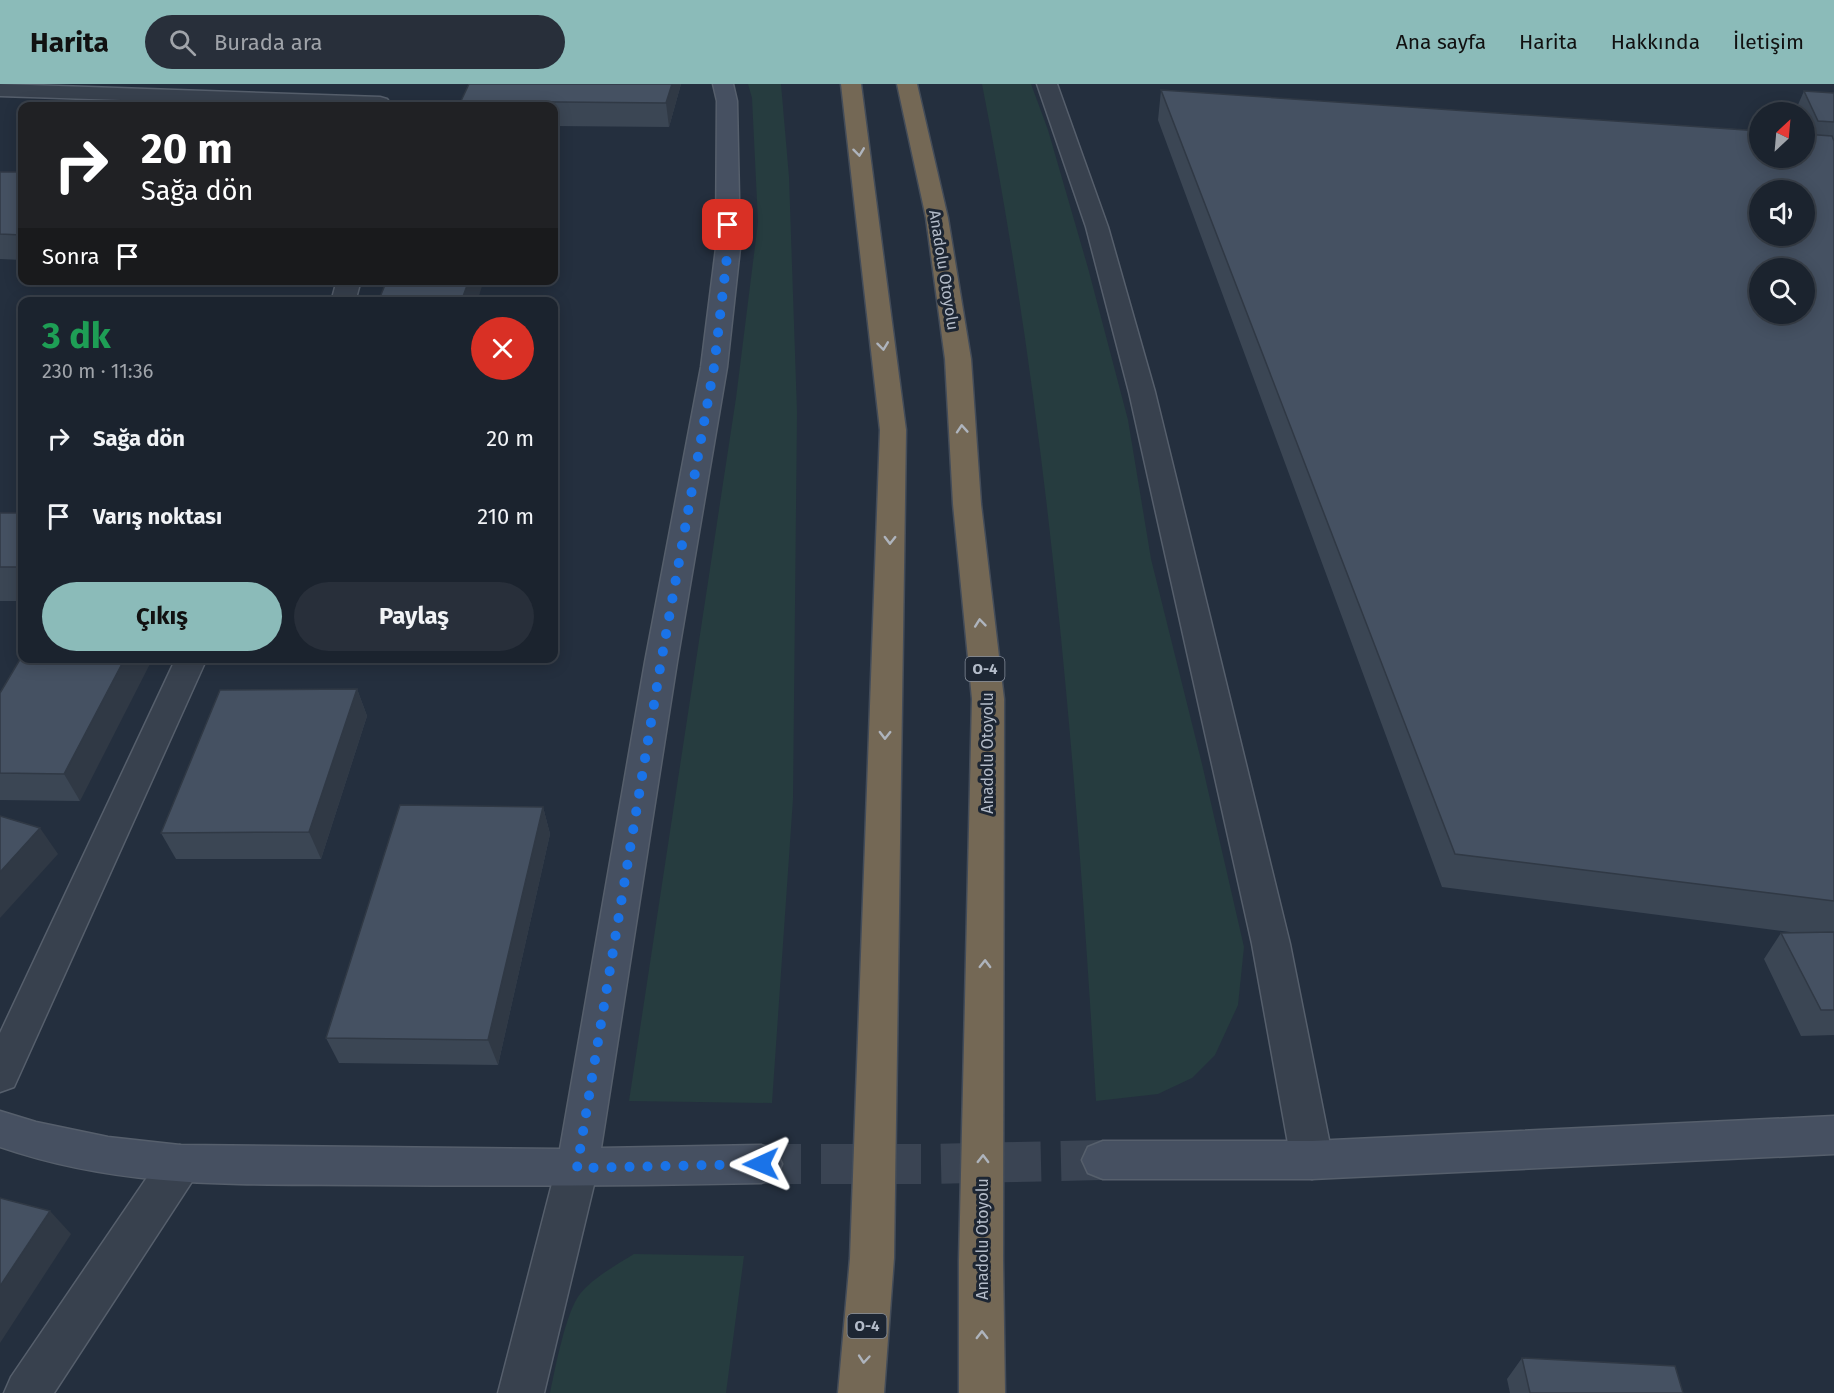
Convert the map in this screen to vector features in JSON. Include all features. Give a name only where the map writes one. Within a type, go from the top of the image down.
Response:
[{"type":"highway","name":"Anadolu Otoyolu","points":[[907,84],[937,218],[958,359],[967,504],[988,699],[981,1260],[982,1393]]},
{"type":"highway","name":"O-4","points":[[851,87],[893,430],[872,1258],[861,1393]]},
{"type":"street","points":[[381,102],[387,84]]},
{"type":"street","points":[[521,1393],[577,1168],[661,662],[714,367],[728,248],[727,101],[723,84]]},
{"type":"street","points":[[1047,84],[1097,228],[1142,392],[1271,944],[1312,1160]]},
{"type":"street","points":[[0,90],[304,102]]},
{"type":"street","points":[[0,1075],[190,663]]},
{"type":"street","points":[[0,1129],[36,1141],[108,1156],[180,1164],[577,1168],[761,1164]]},
{"type":"street","points":[[1103,1160],[1312,1160],[1834,1135]]},
{"type":"street","points":[[27,1393],[180,1164]]},
{"type":"green space","points":[[748,84],[781,84],[789,177],[797,412],[793,799],[772,1103],[629,1101],[736,398],[758,222],[752,98]]},
{"type":"green space","points":[[982,84],[1031,84],[1048,130],[1088,268],[1128,420],[1151,559],[1202,764],[1244,947],[1238,1005],[1215,1055],[1192,1078],[1158,1094],[1096,1101],[1069,718],[1042,464],[1005,210]]},
{"type":"green space","points":[[634,1254],[744,1256],[726,1393],[550,1393],[562,1341],[575,1302],[591,1283]]},
{"type":"building","points":[[469,84],[672,84],[666,103],[461,101]]},
{"type":"building","points":[[1161,90],[1749,130],[1749,168],[1815,168],[1815,135],[1832,136],[1834,141],[1834,901],[1455,854]]},
{"type":"building","points":[[1804,91],[1834,93],[1834,122],[1818,121],[1815,115],[1815,102],[1809,102]]},
{"type":"building","points":[[0,172],[18,172],[18,235],[0,234]]},
{"type":"building","points":[[385,285],[467,285],[463,297],[380,297]]},
{"type":"building","points":[[0,513],[18,513],[18,567],[0,567]]},
{"type":"building","points":[[18,663],[122,663],[64,774],[0,773],[0,693]]},
{"type":"building","points":[[357,689],[309,832],[161,833],[220,690]]},
{"type":"building","points":[[400,805],[543,807],[488,1040],[326,1038]]},
{"type":"building","points":[[0,816],[40,828],[0,872]]},
{"type":"building","points":[[1834,932],[1834,1010],[1821,1010],[1781,933]]},
{"type":"building","points":[[0,1198],[50,1211],[0,1286]]},
{"type":"building","points":[[1522,1358],[1675,1366],[1683,1393],[1530,1393]]},
{"type":"tunnel","points":[[761,1164],[929,1164],[1103,1160]]},
{"type":"route","points":[[728,225],[728,248],[714,367],[661,662],[577,1168],[761,1164]]}]
